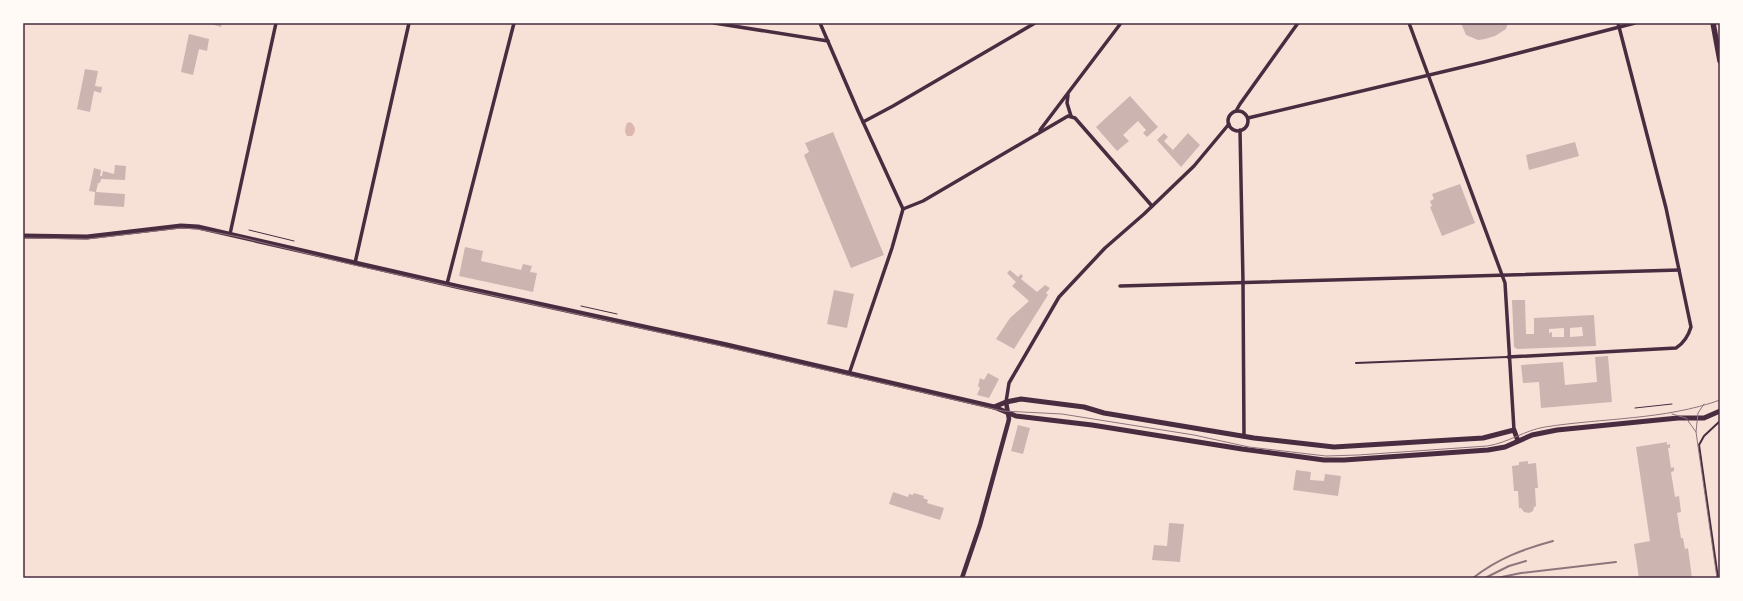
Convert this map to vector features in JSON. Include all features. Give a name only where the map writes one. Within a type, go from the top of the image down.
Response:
[{"type":"main road","points":[[1712,23],[1720,61]]},
{"type":"main road","points":[[23,236],[87,236],[181,226],[198,227],[447,284],[728,345],[994,407],[1009,416],[1092,425],[1242,449],[1324,460],[1395,458],[1488,450],[1505,446],[1532,435],[1557,430],[1678,418],[1704,418],[1720,410]]},
{"type":"main road","points":[[994,407],[1006,402],[1021,400],[1084,407],[1104,413],[1244,437],[1334,447],[1483,438],[1514,430],[1518,441]]},
{"type":"street","points":[[230,234],[276,23]]},
{"type":"street","points":[[355,262],[409,23]]},
{"type":"street","points":[[447,284],[514,23]]},
{"type":"street","points":[[714,23],[828,41]]},
{"type":"street","points":[[820,23],[863,122],[904,209],[849,374]]},
{"type":"street","points":[[863,122],[1035,23]]},
{"type":"street","points":[[1037,133],[1069,94],[1121,23]]},
{"type":"street","points":[[962,578],[980,525],[1009,416],[1006,402],[1009,383],[1059,297],[1105,248],[1152,206],[1203,156],[1229,124],[1230,116],[1236,111],[1298,23]]},
{"type":"street","points":[[1408,23],[1505,283],[1508,357],[1514,430]]},
{"type":"street","points":[[1248,118],[1428,75],[1618,25],[1635,23]]},
{"type":"street","points":[[1508,357],[1676,348],[1682,344],[1688,336],[1691,327],[1666,208],[1618,25]]},
{"type":"street","points":[[1069,94],[1067,103],[1071,116],[1075,118],[1152,206]]},
{"type":"street","points":[[1229,124],[1234,129],[1240,130],[1246,127],[1248,118],[1245,113],[1236,111]]},
{"type":"street","points":[[904,209],[923,201],[1037,133],[1066,117],[1071,116]]},
{"type":"street","points":[[1240,130],[1244,437]]},
{"type":"street","points":[[1120,286],[1679,270]]},
{"type":"lane","points":[[1356,363],[1508,357]]},
{"type":"lane","points":[[1718,578],[1699,445],[1704,436],[1720,421]]},
{"type":"path","points":[[248,230],[294,241]]},
{"type":"path","points":[[581,306],[617,314]]},
{"type":"path","points":[[1635,408],[1672,404]]},
{"type":"shaded area","points":[[630,122],[634,126],[635,130],[632,136],[627,136],[625,133],[625,128],[627,123]]},
{"type":"building","points":[[208,23],[222,23],[221,27]]},
{"type":"building","points":[[1461,23],[1508,23],[1506,29],[1495,36],[1478,40],[1466,35]]},
{"type":"building","points":[[189,34],[209,39],[207,51],[199,49],[193,75],[181,72]]},
{"type":"building","points":[[85,69],[98,71],[95,86],[102,87],[101,93],[94,91],[90,112],[77,109]]},
{"type":"building","points":[[1130,96],[1158,127],[1147,137],[1143,133],[1146,130],[1138,121],[1123,135],[1129,141],[1117,151],[1096,127]]},
{"type":"building","points":[[833,132],[884,255],[851,268],[804,155],[809,152],[805,143]]},
{"type":"building","points":[[1164,133],[1168,137],[1164,141],[1173,150],[1188,133],[1200,145],[1181,167],[1157,140]]},
{"type":"building","points":[[1575,142],[1579,156],[1529,170],[1526,155]]},
{"type":"building","points":[[115,165],[126,166],[125,180],[101,179],[100,183],[98,183],[96,192],[125,194],[124,207],[94,205],[95,192],[89,191],[94,168],[101,170],[100,176],[102,176],[103,171],[114,174]]},
{"type":"building","points":[[1460,184],[1475,223],[1442,236],[1430,207],[1432,206],[1430,201],[1434,199],[1432,194]]},
{"type":"building","points":[[465,247],[483,251],[481,261],[521,270],[523,264],[532,266],[530,272],[537,273],[533,292],[459,276]]},
{"type":"building","points":[[1010,270],[1018,277],[1021,274],[1023,276],[1021,279],[1037,292],[1045,285],[1050,288],[1046,293],[1048,295],[1014,349],[996,339],[1010,318],[1029,301],[1012,286],[1016,282],[1007,273]]},
{"type":"building","points":[[834,290],[854,294],[847,328],[827,324]]},
{"type":"building","points":[[1512,300],[1525,300],[1526,334],[1534,334],[1534,318],[1594,315],[1596,346],[1517,349],[1514,347]],"holes":[[[1582,327],[1583,336],[1570,337],[1570,328]],[[1564,328],[1564,337],[1552,337],[1552,332],[1549,333],[1549,329]]]},
{"type":"building","points":[[1608,356],[1612,402],[1541,408],[1539,382],[1523,383],[1521,365],[1563,362],[1565,385],[1597,382],[1595,357]]},
{"type":"building","points":[[988,373],[999,379],[989,398],[977,395],[980,388],[978,386],[980,378],[984,380]]},
{"type":"building","points":[[1018,425],[1030,428],[1023,454],[1011,451]]},
{"type":"building","points":[[1667,442],[1667,445],[1670,444],[1670,448],[1668,448],[1671,468],[1674,467],[1674,471],[1671,472],[1675,497],[1679,496],[1681,512],[1677,513],[1681,538],[1683,538],[1685,549],[1688,548],[1692,578],[1639,578],[1634,544],[1650,541],[1636,447]]},
{"type":"building","points":[[1528,461],[1528,464],[1536,463],[1538,488],[1535,488],[1536,506],[1534,507],[1533,511],[1529,513],[1524,512],[1521,508],[1519,508],[1518,491],[1514,491],[1512,466],[1519,465],[1519,462]]},
{"type":"building","points":[[1296,470],[1311,472],[1310,480],[1324,481],[1325,474],[1341,476],[1338,496],[1293,490]]},
{"type":"building","points":[[893,492],[908,497],[909,494],[913,495],[914,493],[924,496],[923,498],[928,500],[927,503],[944,508],[940,520],[889,504]]},
{"type":"building","points":[[1169,523],[1184,524],[1180,562],[1152,560],[1154,545],[1167,546]]},
{"type":"tram line","points":[[23,238],[87,239],[181,228],[197,229],[239,237],[354,265],[717,345],[1003,411],[1062,414],[1194,435],[1249,447],[1326,456],[1487,446],[1545,427],[1655,415],[1699,407],[1720,400]]},
{"type":"tram line","points":[[1704,404],[1698,413],[1696,432],[1717,578]]},
{"type":"tram line","points":[[1672,414],[1686,418],[1696,432]]},
{"type":"railway","points":[[1473,578],[1491,565],[1511,555],[1531,547],[1553,541]]},
{"type":"railway","points":[[1485,578],[1509,566],[1526,561]]},
{"type":"railway","points":[[1497,578],[1521,573],[1616,562]]}]
